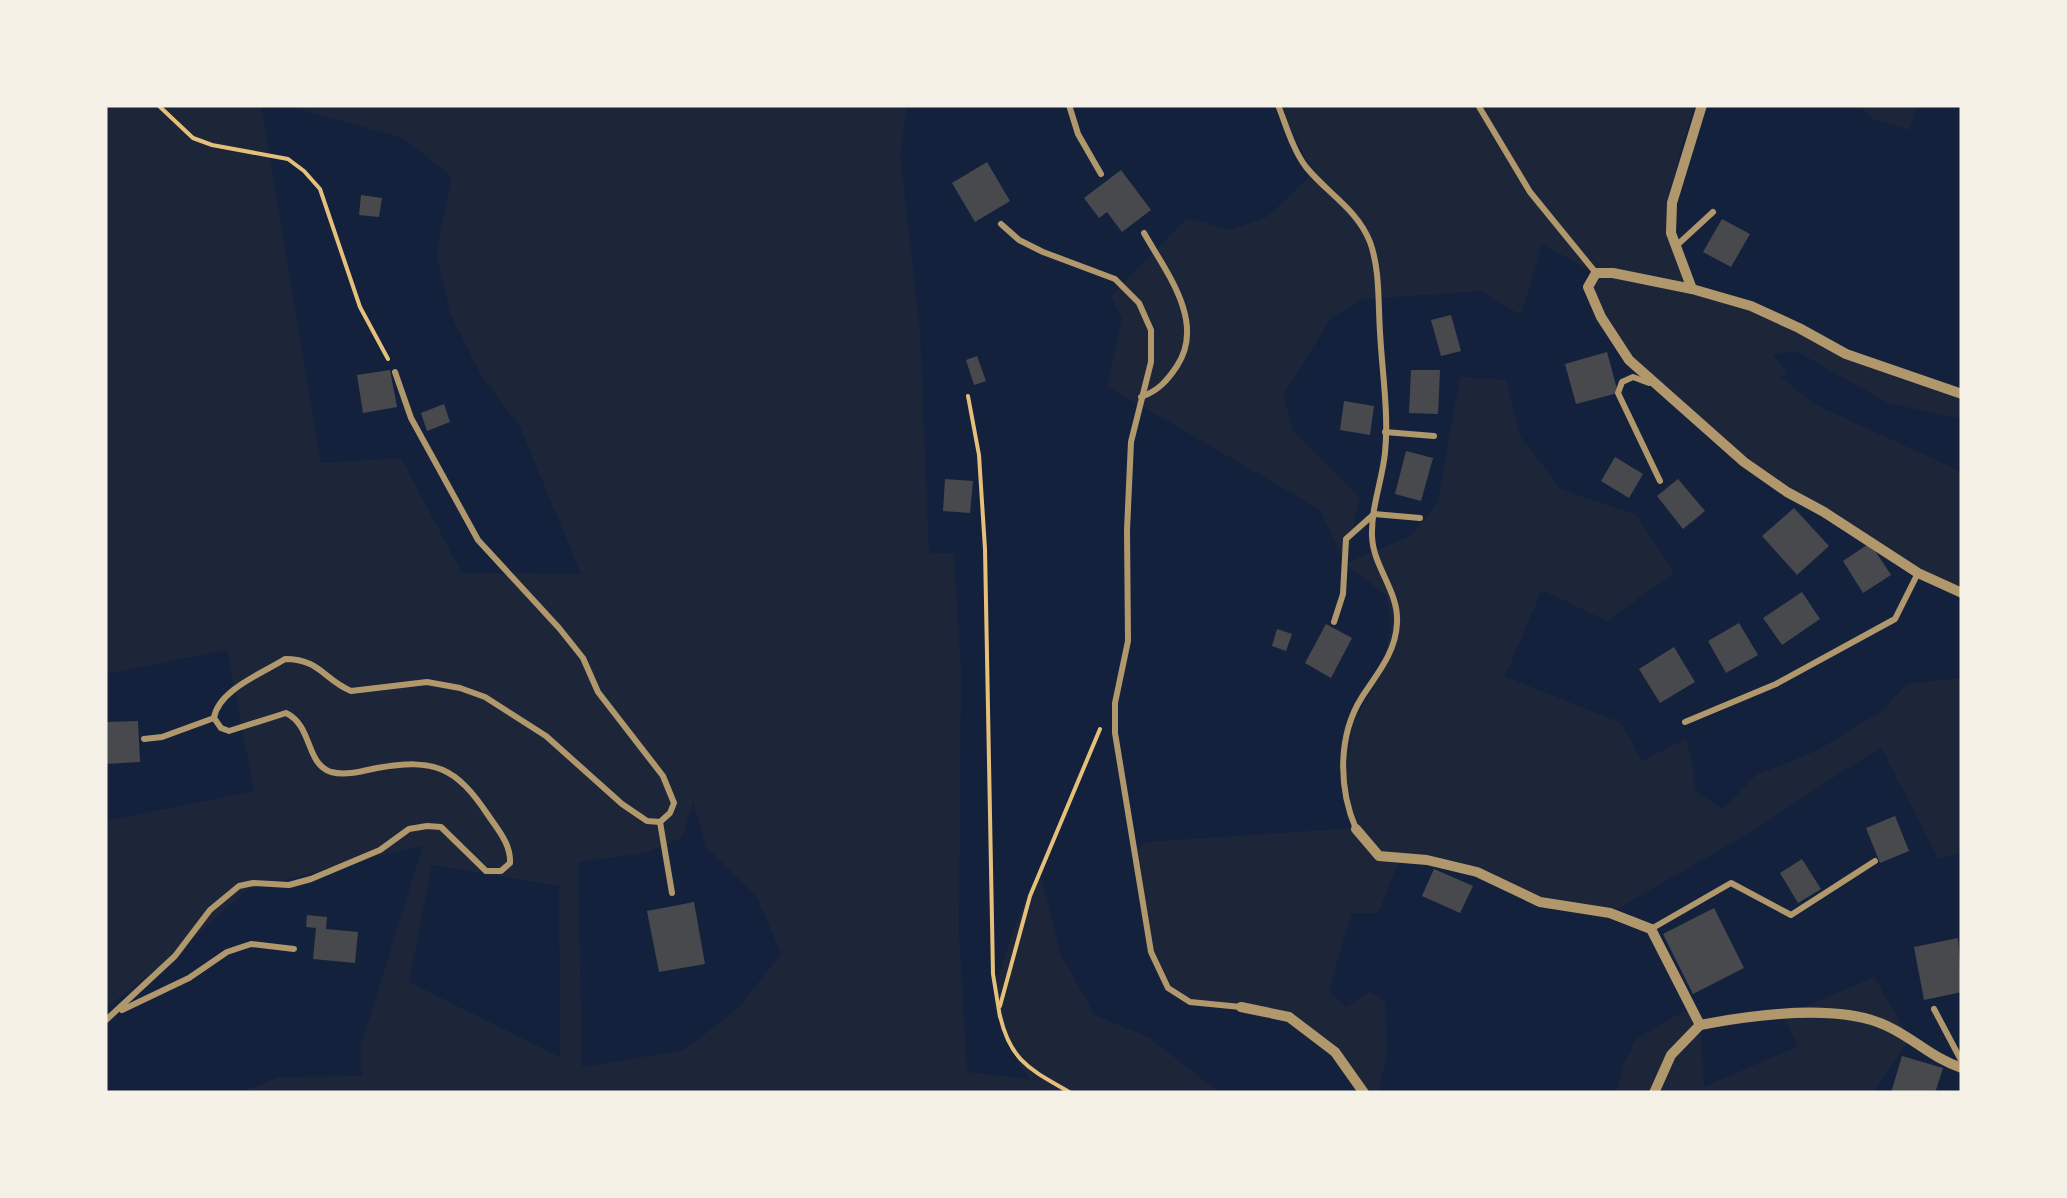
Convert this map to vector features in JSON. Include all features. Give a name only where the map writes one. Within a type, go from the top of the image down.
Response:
[{"type":"street","points":[[1692,289],[1675,246],[1672,203],[1702,105]]},
{"type":"street","points":[[1962,394],[1846,354],[1750,306],[1692,289],[1614,273],[1596,273],[1588,287],[1601,318],[1629,360],[1758,472],[1918,574],[1962,592]]},
{"type":"street","points":[[1356,828],[1379,856],[1427,860],[1477,872],[1540,902],[1610,913],[1652,929],[1700,1025]]},
{"type":"street","points":[[1241,1007],[1289,1017],[1335,1052],[1364,1093]]},
{"type":"street","points":[[1654,1093],[1672,1055],[1700,1025],[1738,1018],[1862,1016],[1910,1039],[1935,1058],[1962,1065]]},
{"type":"lane","points":[[1068,105],[1078,134],[1100,174]]},
{"type":"lane","points":[[1278,105],[1304,164],[1357,218],[1370,243],[1376,270],[1386,432],[1372,537],[1377,561],[1395,602],[1397,624],[1382,670],[1360,700],[1344,745],[1348,799],[1356,828]]},
{"type":"lane","points":[[1478,105],[1530,192],[1596,273]]},
{"type":"lane","points":[[1675,246],[1714,212]]},
{"type":"lane","points":[[1001,224],[1019,240],[1043,252],[1115,279],[1138,303],[1151,330],[1151,362],[1130,442],[1128,641],[1115,703],[1115,734],[1151,952],[1168,988],[1190,1002],[1241,1007]]},
{"type":"lane","points":[[1142,397],[1168,379],[1183,356],[1186,340],[1181,301],[1144,234]]},
{"type":"lane","points":[[105,1021],[176,956],[210,910],[239,886],[310,879],[380,850],[409,828],[426,826],[441,828],[486,871],[501,871],[510,863],[508,844],[462,778],[448,771],[400,765],[351,774],[331,772],[315,758],[303,724],[286,714],[230,731],[221,728],[214,718],[224,699],[285,659],[314,664],[351,691],[427,682],[485,697],[546,736],[622,804],[648,821],[660,822],[670,813],[674,804],[664,776],[598,692],[583,658],[478,540],[411,418],[395,372]]},
{"type":"lane","points":[[1659,389],[1633,376],[1622,382],[1618,393],[1660,481]]},
{"type":"lane","points":[[1386,432],[1434,436]]},
{"type":"lane","points":[[1334,622],[1343,594],[1346,539],[1374,514],[1420,518]]},
{"type":"lane","points":[[1685,722],[1776,684],[1895,619],[1918,574]]},
{"type":"lane","points":[[144,739],[162,737],[214,718]]},
{"type":"lane","points":[[660,822],[672,893]]},
{"type":"lane","points":[[1652,929],[1731,883],[1791,915],[1875,861]]},
{"type":"lane","points":[[114,1014],[189,978],[228,952],[251,944],[294,948]]},
{"type":"lane","points":[[1934,1010],[1962,1065]]},
{"type":"path","points":[[158,105],[193,138],[288,159],[304,170],[320,189],[360,307],[395,372]]},
{"type":"path","points":[[968,396],[979,455],[985,549],[993,974],[1009,1047],[1070,1093]]},
{"type":"path","points":[[1000,1017],[1000,1000],[1030,896],[1097,735],[1115,703]]},
{"type":"shaded area","points":[[105,105],[261,105],[321,463],[401,458],[462,573],[581,574],[520,427],[481,375],[451,315],[436,254],[452,177],[403,138],[285,105],[907,105],[900,155],[920,331],[929,554],[954,553],[961,672],[959,935],[967,1072],[1029,1079],[1001,1026],[995,995],[1011,939],[1039,871],[1061,955],[1095,1015],[1150,1038],[1220,1093],[239,1093],[280,1077],[362,1076],[361,1046],[423,845],[248,889],[179,951],[105,1009],[105,821],[254,791],[227,650],[105,674]],"holes":[[[693,802],[707,848],[757,897],[781,954],[738,1008],[684,1050],[582,1067],[578,862],[644,853],[682,838]],[[432,865],[559,886],[560,1057],[409,982]]]},
{"type":"shaded area","points":[[1279,105],[1695,105],[1672,197],[1675,241],[1692,289],[1751,306],[1846,354],[1962,394],[1962,419],[1888,403],[1796,351],[1773,354],[1788,375],[1780,376],[1816,405],[1962,472],[1962,593],[1787,492],[1629,360],[1588,287],[1595,273],[1542,244],[1521,315],[1481,291],[1364,299],[1332,317],[1283,395],[1293,431],[1359,497],[1347,563],[1412,535],[1438,502],[1460,377],[1506,380],[1520,436],[1561,489],[1636,515],[1674,573],[1607,621],[1542,590],[1505,676],[1621,723],[1642,761],[1686,739],[1694,770],[1694,790],[1723,809],[1756,775],[1816,751],[1882,711],[1907,684],[1962,678],[1962,854],[1938,858],[1881,747],[1734,842],[1610,913],[1540,902],[1477,872],[1400,859],[1378,913],[1351,913],[1329,991],[1346,1007],[1370,992],[1385,1002],[1387,1054],[1378,1093],[1364,1093],[1322,1040],[1289,1017],[1206,1006],[1176,995],[1158,969],[1147,937],[1135,851],[1146,842],[1355,828],[1346,775],[1353,724],[1380,676],[1391,628],[1387,596],[1346,564],[1319,509],[1107,386],[1122,320],[1111,296],[1187,218],[1231,230],[1267,217],[1313,173]]},
{"type":"shaded area","points":[[1859,105],[1918,105],[1909,130],[1873,119]]},
{"type":"shaded area","points":[[1874,977],[1910,1039],[1872,1093],[1616,1093],[1636,1039],[1691,1007],[1700,1025],[1704,1087],[1798,1046],[1783,1016]]},
{"type":"building","points":[[987,162],[1010,201],[975,222],[952,183]]},
{"type":"building","points":[[1121,170],[1151,210],[1122,232],[1107,212],[1099,218],[1084,198]]},
{"type":"building","points":[[361,195],[382,198],[379,217],[359,215]]},
{"type":"building","points":[[1722,219],[1750,234],[1731,267],[1703,252]]},
{"type":"building","points":[[1451,315],[1461,351],[1441,356],[1431,320]]},
{"type":"building","points":[[1607,352],[1618,393],[1576,404],[1565,364]]},
{"type":"building","points":[[977,356],[986,381],[974,385],[966,360]]},
{"type":"building","points":[[390,370],[397,407],[363,413],[357,375]]},
{"type":"building","points":[[1411,370],[1440,370],[1438,414],[1409,413]]},
{"type":"building","points":[[1344,401],[1374,406],[1370,435],[1340,430]]},
{"type":"building","points":[[444,404],[450,422],[427,431],[421,413]]},
{"type":"building","points":[[1406,451],[1433,458],[1421,501],[1395,494]]},
{"type":"building","points":[[1615,457],[1643,474],[1629,498],[1601,481]]},
{"type":"building","points":[[945,479],[973,481],[970,513],[943,511]]},
{"type":"building","points":[[1678,479],[1705,511],[1683,529],[1657,496]]},
{"type":"building","points":[[1794,508],[1829,546],[1797,575],[1762,536]]},
{"type":"building","points":[[1870,543],[1891,575],[1863,593],[1843,561]]},
{"type":"building","points":[[1802,592],[1820,619],[1782,645],[1763,618]]},
{"type":"building","points":[[1739,623],[1758,655],[1726,673],[1708,641]]},
{"type":"building","points":[[1326,624],[1352,638],[1331,678],[1305,663]]},
{"type":"building","points":[[1277,629],[1292,634],[1286,651],[1272,646]]},
{"type":"building","points":[[1674,647],[1695,682],[1660,703],[1639,669]]},
{"type":"building","points":[[138,721],[140,762],[105,764],[105,722]]},
{"type":"building","points":[[1895,816],[1909,851],[1880,863],[1866,828]]},
{"type":"building","points":[[1802,859],[1821,889],[1798,903],[1780,873]]},
{"type":"building","points":[[1434,869],[1473,886],[1460,913],[1422,896]]},
{"type":"building","points":[[694,902],[705,964],[659,972],[647,911]]},
{"type":"building","points":[[1714,908],[1744,968],[1693,994],[1663,934]]},
{"type":"building","points":[[307,915],[327,917],[326,929],[358,932],[355,963],[313,959],[316,928],[306,927]]},
{"type":"building","points":[[1958,938],[1962,992],[1924,1000],[1914,947]]},
{"type":"building","points":[[1902,1056],[1943,1068],[1935,1093],[1891,1093]]}]
